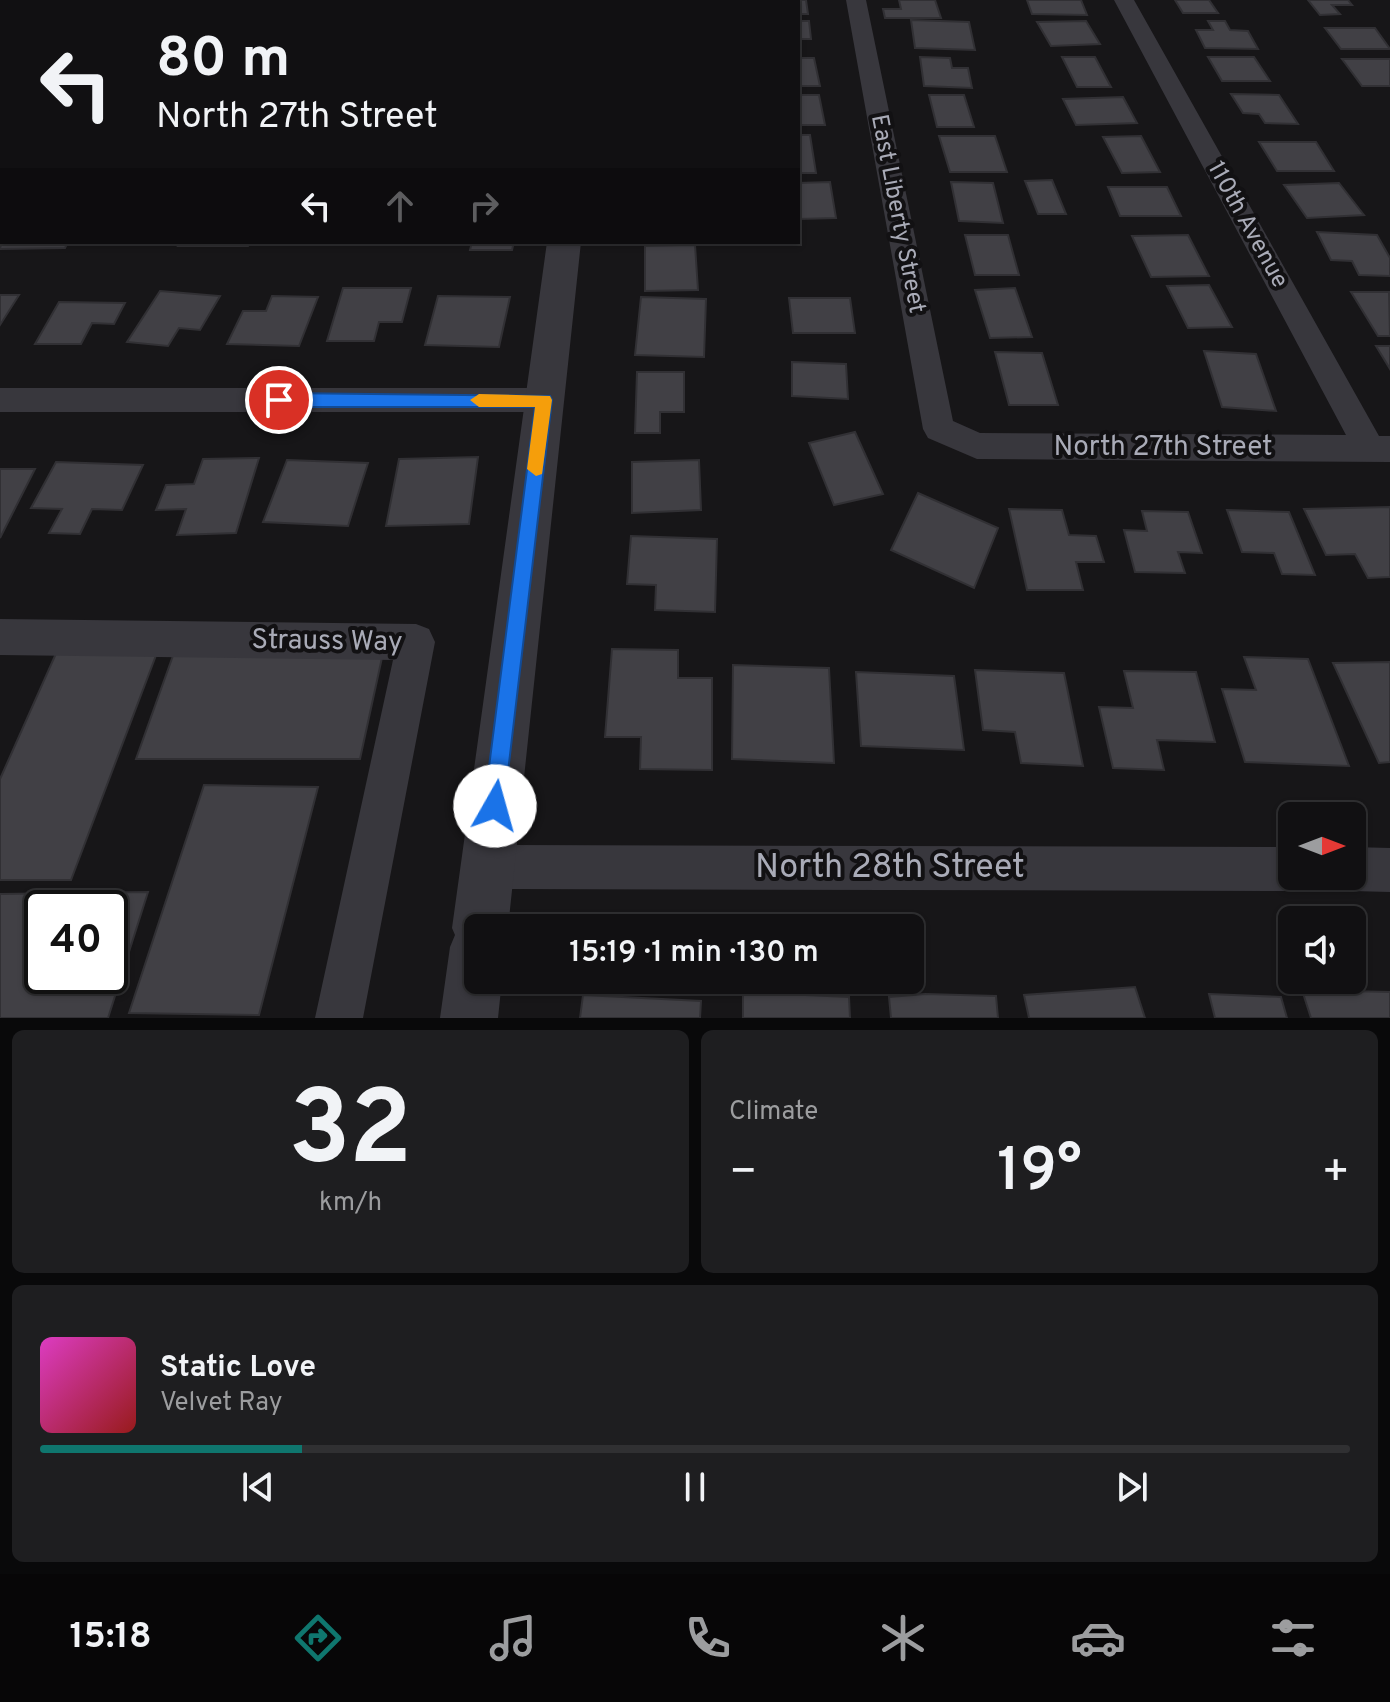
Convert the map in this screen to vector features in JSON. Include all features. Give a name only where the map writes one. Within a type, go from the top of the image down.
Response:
[{"type":"street","name":"East Liberty Street","points":[[856,0],[939,429]]},
{"type":"street","name":"110th Avenue","points":[[1124,0],[1380,449]]},
{"type":"street","points":[[482,914],[564,244]]},
{"type":"street","points":[[0,400],[544,400]]},
{"type":"street","name":"North 27th Street","points":[[939,429],[977,446],[1380,449]]},
{"type":"street","name":"Strauss Way","points":[[0,637],[416,642],[339,1018]]},
{"type":"street","name":"North 28th Street","points":[[488,867],[1278,869]]},
{"type":"street","points":[[1366,869],[1390,870]]},
{"type":"street","points":[[469,1018],[472,994]]},
{"type":"building","points":[[800,0],[806,0],[808,14],[800,14]]},
{"type":"building","points":[[899,0],[935,0],[941,18],[885,18],[883,9],[901,9]]},
{"type":"building","points":[[1027,0],[1081,0],[1087,15],[1032,14]]},
{"type":"building","points":[[1175,0],[1209,0],[1218,13],[1183,13]]},
{"type":"building","points":[[1308,0],[1348,0],[1352,5],[1332,5],[1340,14],[1320,15]]},
{"type":"building","points":[[911,20],[969,22],[975,50],[915,48]]},
{"type":"building","points":[[800,21],[809,21],[811,39],[800,39]]},
{"type":"building","points":[[1086,21],[1100,44],[1051,46],[1037,22]]},
{"type":"building","points":[[1208,21],[1225,21],[1230,30],[1248,31],[1258,49],[1205,48],[1196,30],[1213,30]]},
{"type":"building","points":[[1325,28],[1375,28],[1390,49],[1341,49]]},
{"type":"building","points":[[920,57],[950,58],[952,68],[968,68],[972,88],[924,86]]},
{"type":"building","points":[[1062,57],[1095,57],[1111,87],[1077,87]]},
{"type":"building","points":[[1208,57],[1254,57],[1270,81],[1222,81]]},
{"type":"building","points":[[800,58],[814,58],[820,86],[800,86]]},
{"type":"building","points":[[1342,59],[1390,59],[1390,86],[1362,86]]},
{"type":"building","points":[[1231,94],[1279,95],[1298,124],[1265,123],[1259,114],[1243,113]]},
{"type":"building","points":[[800,95],[819,95],[825,125],[800,125]]},
{"type":"building","points":[[929,95],[964,95],[974,127],[937,127]]},
{"type":"building","points":[[1123,97],[1137,123],[1076,125],[1063,99]]},
{"type":"building","points":[[800,135],[810,135],[816,173],[800,173]]},
{"type":"building","points":[[939,136],[995,136],[1007,172],[950,172]]},
{"type":"building","points":[[1141,136],[1160,172],[1122,173],[1103,137]]},
{"type":"building","points":[[1259,142],[1316,142],[1334,171],[1277,171]]},
{"type":"building","points":[[1052,180],[1066,214],[1038,214],[1025,181]]},
{"type":"building","points":[[830,182],[836,218],[800,219],[800,183]]},
{"type":"building","points":[[951,182],[993,183],[1003,223],[959,221]]},
{"type":"building","points":[[1339,183],[1364,215],[1307,218],[1284,185]]},
{"type":"building","points":[[1108,187],[1167,187],[1181,216],[1120,216]]},
{"type":"building","points":[[1317,232],[1377,235],[1390,258],[1390,276],[1359,275],[1352,261],[1331,260]]},
{"type":"building","points":[[965,235],[1008,235],[1019,275],[975,275]]},
{"type":"building","points":[[1188,235],[1209,276],[1151,277],[1132,236]]},
{"type":"building","points":[[1,244],[67,244],[65,248],[0,249]]},
{"type":"building","points":[[179,244],[249,244],[248,246]]},
{"type":"building","points":[[472,244],[514,244],[512,250],[470,250]]},
{"type":"building","points":[[695,245],[698,290],[645,291],[645,246]]},
{"type":"building","points":[[1209,285],[1232,327],[1188,328],[1167,286]]},
{"type":"building","points":[[343,288],[411,288],[402,322],[379,322],[374,341],[327,341]]},
{"type":"building","points":[[1015,288],[1032,337],[990,338],[975,290]]},
{"type":"building","points":[[160,291],[220,296],[200,330],[179,328],[168,346],[127,342]]},
{"type":"building","points":[[1351,292],[1389,292],[1390,336],[1378,336]]},
{"type":"building","points":[[0,295],[19,295],[0,325]]},
{"type":"building","points":[[272,296],[318,297],[299,346],[227,344],[243,311],[266,311]]},
{"type":"building","points":[[438,296],[510,297],[499,347],[425,345]]},
{"type":"building","points":[[641,297],[706,299],[704,357],[635,355]]},
{"type":"building","points":[[789,298],[850,298],[855,333],[793,333]]},
{"type":"building","points":[[59,302],[125,303],[114,324],[92,323],[81,344],[35,344]]},
{"type":"building","points":[[1376,346],[1390,346],[1390,369]]},
{"type":"building","points":[[1204,351],[1256,354],[1276,411],[1222,407]]},
{"type":"building","points":[[995,352],[1042,353],[1058,405],[1009,405]]},
{"type":"building","points":[[792,362],[846,364],[848,399],[792,396]]},
{"type":"building","points":[[637,372],[684,372],[684,412],[660,412],[660,433],[635,433]]},
{"type":"building","points":[[855,432],[883,494],[834,505],[809,443]]},
{"type":"building","points":[[478,457],[469,524],[386,526],[399,459]]},
{"type":"building","points":[[259,458],[236,533],[177,535],[186,509],[156,510],[166,485],[194,484],[203,459]]},
{"type":"building","points":[[287,460],[368,463],[348,526],[263,522]]},
{"type":"building","points":[[699,460],[701,510],[632,513],[632,462]]},
{"type":"building","points":[[56,462],[143,465],[122,510],[92,509],[80,534],[49,533],[62,509],[31,508]]},
{"type":"building","points":[[0,469],[35,469],[0,538]]},
{"type":"building","points":[[918,493],[998,528],[974,588],[891,550]]},
{"type":"building","points":[[1390,507],[1390,577],[1368,578],[1355,554],[1326,555],[1304,509]]},
{"type":"building","points":[[1009,509],[1062,510],[1069,535],[1096,536],[1104,562],[1076,562],[1083,590],[1027,590]]},
{"type":"building","points":[[1227,510],[1289,512],[1315,575],[1282,574],[1274,553],[1242,552]]},
{"type":"building","points":[[1142,511],[1188,512],[1202,553],[1178,552],[1185,573],[1135,572],[1124,530],[1147,531]]},
{"type":"building","points":[[631,536],[717,539],[715,612],[655,610],[656,585],[627,584]]},
{"type":"building","points":[[58,649],[158,650],[71,880],[0,880],[0,779]]},
{"type":"building","points":[[612,649],[678,650],[678,678],[712,678],[712,770],[640,769],[641,737],[605,737]]},
{"type":"building","points":[[175,650],[383,653],[360,759],[136,759]]},
{"type":"building","points":[[1244,657],[1308,659],[1349,766],[1245,762],[1222,689],[1256,690]]},
{"type":"building","points":[[1390,662],[1390,762],[1379,763],[1333,663]]},
{"type":"building","points":[[733,665],[829,668],[834,763],[732,759]]},
{"type":"building","points":[[975,670],[1064,673],[1083,766],[1021,763],[1015,732],[983,730]]},
{"type":"building","points":[[1124,671],[1196,672],[1215,742],[1157,740],[1164,770],[1113,768],[1099,707],[1133,708]]},
{"type":"building","points":[[856,672],[954,676],[964,750],[861,746]]},
{"type":"building","points":[[204,785],[318,787],[259,1015],[129,1013]]},
{"type":"building","points":[[128,892],[148,892],[128,955]]},
{"type":"building","points":[[0,894],[24,894],[24,994],[116,994],[108,1018],[0,1018]]},
{"type":"building","points":[[1135,987],[1145,1018],[1029,1018],[1024,995]]},
{"type":"building","points":[[1390,992],[1390,1018],[1311,1018],[1303,994]]},
{"type":"building","points":[[743,994],[849,997],[850,1018],[743,1018]]},
{"type":"building","points":[[925,994],[996,996],[998,1018],[891,1018],[889,997]]},
{"type":"building","points":[[1209,994],[1281,997],[1287,1018],[1215,1018]]},
{"type":"building","points":[[583,995],[701,1001],[700,1018],[580,1018]]},
{"type":"slow traffic","points":[[479,400],[544,400],[536,469]]},
{"type":"route","points":[[279,400],[544,400],[495,806]]}]
